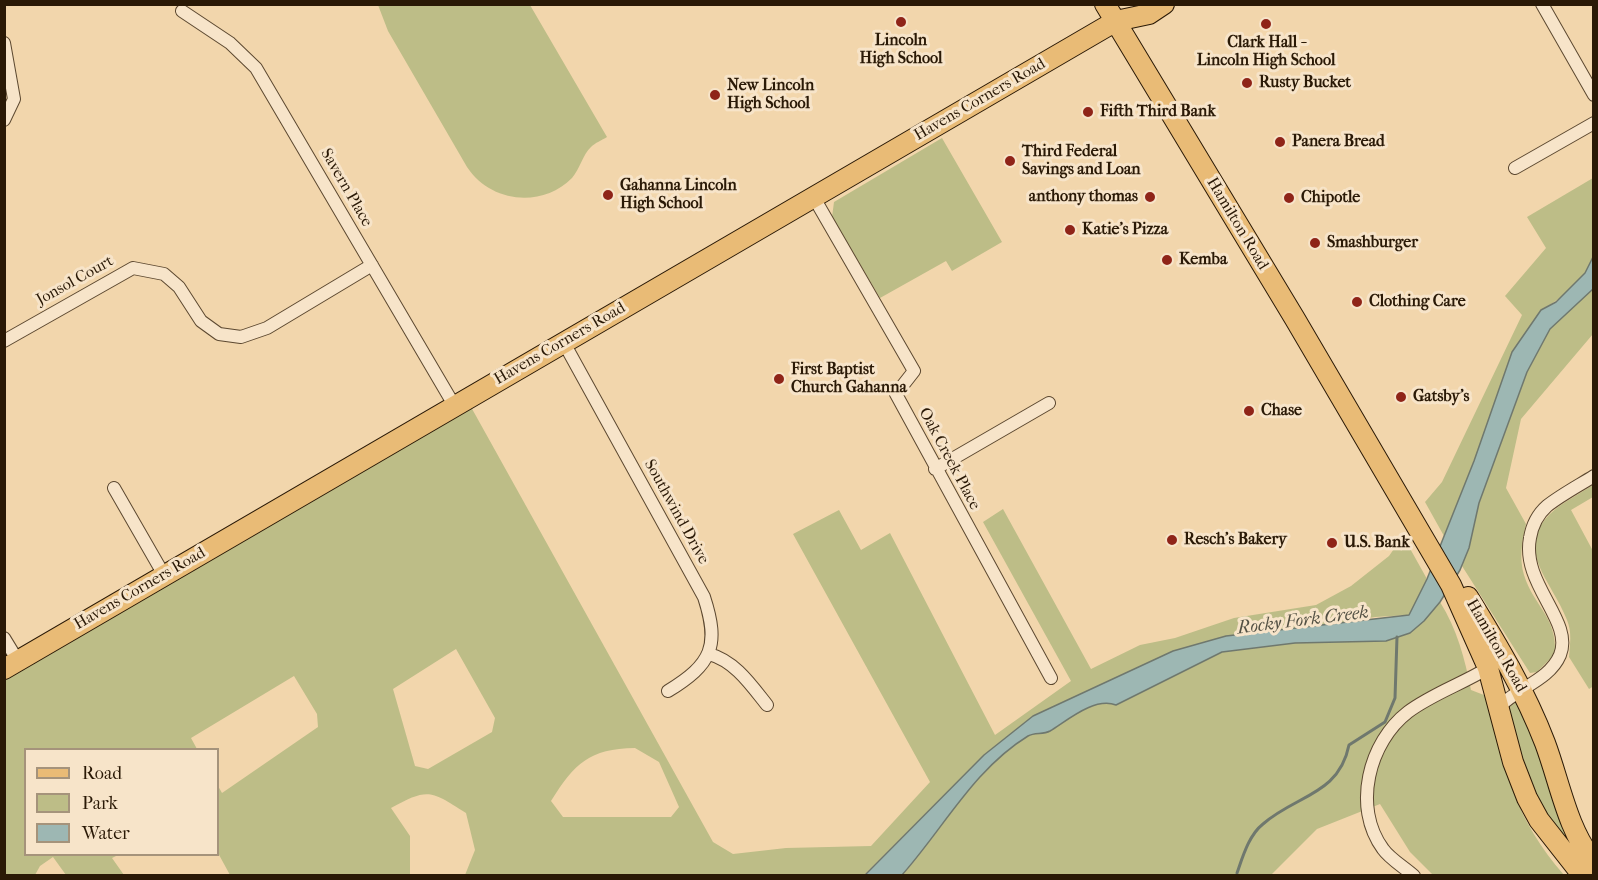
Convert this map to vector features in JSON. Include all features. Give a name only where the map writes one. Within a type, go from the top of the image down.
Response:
[{"type":"main road","points":[[1110,13],[1129,4]]},
{"type":"main road","points":[[1110,13],[1149,14],[1164,4]]},
{"type":"main road","name":"Havens Corners Road","points":[[11,665],[813,196],[1110,13]]},
{"type":"main road","name":"Hamilton Road","points":[[1110,13],[1411,512],[1451,585],[1521,689],[1546,745],[1578,838],[1593,862]]},
{"type":"main road","name":"Hamilton Road","points":[[1471,614],[1513,762],[1527,798],[1539,820],[1583,876]]},
{"type":"main road","name":"Hamilton Road","points":[[1500,714],[1504,748],[1520,796],[1549,847],[1573,876]]},
{"type":"street","points":[[1542,4],[1593,95]]},
{"type":"street","name":"Savern Place","points":[[182,11],[230,43],[256,68],[453,405]]},
{"type":"street","points":[[4,43],[14,85],[14,99],[8,116]]},
{"type":"street","points":[[1515,168],[1593,123]]},
{"type":"street","name":"Oak Creek Place","points":[[813,196],[914,371],[903,381],[896,394],[1051,678]]},
{"type":"street","name":"Jonsol Court","points":[[4,341],[133,268],[164,274],[179,287],[201,321],[219,334],[241,337],[267,328],[372,265]]},
{"type":"street","name":"Southwind Drive","points":[[564,342],[704,597],[713,624],[709,654]]},
{"type":"street","points":[[935,469],[1049,403]]},
{"type":"street","points":[[1500,714],[1509,696],[1544,675],[1555,664],[1561,651],[1559,624],[1534,581],[1529,563],[1532,527],[1545,508],[1593,476]]},
{"type":"street","points":[[114,488],[164,575]]},
{"type":"street","points":[[4,638],[11,665]]},
{"type":"street","points":[[668,692],[692,676],[709,654],[723,658],[750,682],[767,705]]},
{"type":"street","points":[[1414,876],[1383,850],[1374,832],[1368,805],[1369,775],[1376,751],[1387,732],[1407,713],[1488,668]]},
{"type":"green space","points":[[378,5],[530,5],[607,137],[588,150],[572,178],[560,188],[546,194],[516,197],[489,188],[467,167],[388,31]]},
{"type":"green space","points":[[942,138],[1002,242],[952,271],[946,261],[880,298],[832,217],[834,202]]},
{"type":"green space","points":[[1593,178],[1595,231],[1593,258],[1590,266],[1572,288],[1541,310],[1474,461],[1444,536],[1425,502],[1442,482],[1522,315],[1505,296],[1546,248],[1527,217]]},
{"type":"green space","points":[[1593,289],[1593,334],[1521,419],[1506,488],[1526,524],[1522,550],[1524,575],[1533,596],[1549,621],[1555,641],[1555,654],[1537,672],[1530,673],[1462,566],[1479,503],[1527,372],[1550,329]]},
{"type":"green space","points":[[471,407],[713,842],[733,854],[786,848],[871,846],[930,782],[793,534],[839,510],[861,550],[890,533],[995,735],[1071,681],[983,522],[1003,509],[1091,669],[1140,645],[1175,638],[1234,618],[1316,605],[1351,586],[1389,556],[1403,536],[1427,579],[1409,615],[1375,617],[1173,651],[1033,716],[984,755],[864,875],[465,875],[475,850],[466,813],[430,794],[414,797],[391,808],[410,836],[410,875],[230,875],[219,855],[219,788],[222,793],[318,727],[317,714],[294,676],[191,738],[196,748],[24,748],[24,856],[116,856],[112,858],[124,875],[66,875],[53,857],[40,866],[35,875],[5,875],[4,679]],"holes":[[[456,649],[495,718],[492,732],[428,769],[415,766],[393,689]],[[635,748],[659,762],[679,807],[671,817],[563,817],[551,801],[576,768],[595,755],[606,751]]]},
{"type":"green space","points":[[1593,485],[1593,497],[1571,510],[1593,551],[1594,686],[1589,689],[1569,657],[1569,625],[1538,564],[1535,550],[1536,536],[1543,521],[1558,507]]},
{"type":"green space","points":[[1440,602],[1460,644],[1471,690],[1484,695],[1491,702],[1507,773],[1523,814],[1547,854],[1564,875],[1433,875],[1410,852],[1380,804],[1317,829],[1271,875],[902,876],[975,782],[991,765],[1028,736],[1048,732],[1090,707],[1108,703],[1116,705],[1222,652],[1295,643],[1386,641],[1410,633]]},
{"type":"green space","points":[[1516,700],[1544,765],[1570,840],[1593,875],[1585,875],[1535,811],[1506,717],[1509,706]]},
{"type":"water","points":[[1593,257],[1593,289],[1550,329],[1527,372],[1479,503],[1469,548],[1460,570],[1440,602],[1410,633],[1386,641],[1295,643],[1222,652],[1116,705],[1108,703],[1090,707],[1050,731],[1028,736],[991,765],[902,875],[864,876],[984,755],[1033,716],[1173,651],[1226,636],[1409,615],[1427,579],[1474,461],[1512,352],[1541,310],[1556,302],[1585,273]]},
{"type":"waterway","points":[[1237,873],[1247,846],[1258,829],[1276,814],[1326,784],[1344,762],[1349,745],[1385,722],[1395,698],[1397,637]]},
{"type":"place","name":"Lincoln High School","points":[[901,22]]},
{"type":"place","name":"Clark Hall - Lincoln High School","points":[[1266,24]]},
{"type":"place","name":"Rusty Bucket","points":[[1247,83]]},
{"type":"place","name":"New Lincoln High School","points":[[715,95]]},
{"type":"place","name":"Fifth Third Bank","points":[[1088,112]]},
{"type":"place","name":"Panera Bread","points":[[1280,142]]},
{"type":"place","name":"Third Federal Savings and Loan","points":[[1010,161]]},
{"type":"place","name":"Gahanna Lincoln High School","points":[[608,195]]},
{"type":"place","name":"anthony thomas","points":[[1150,197]]},
{"type":"place","name":"Chipotle","points":[[1289,198]]},
{"type":"place","name":"Katie's Pizza","points":[[1070,230]]},
{"type":"place","name":"Smashburger","points":[[1315,243]]},
{"type":"place","name":"Kemba","points":[[1167,260]]},
{"type":"place","name":"Clothing Care","points":[[1357,302]]},
{"type":"place","name":"First Baptist Church Gahanna","points":[[779,379]]},
{"type":"place","name":"Gatsby's","points":[[1401,397]]},
{"type":"place","name":"Chase","points":[[1249,411]]},
{"type":"place","name":"Resch's Bakery","points":[[1172,540]]},
{"type":"place","name":"U.S. Bank","points":[[1332,543]]},
{"type":"water label","name":"Rocky Fork Creek","points":[[1303,621]]}]
